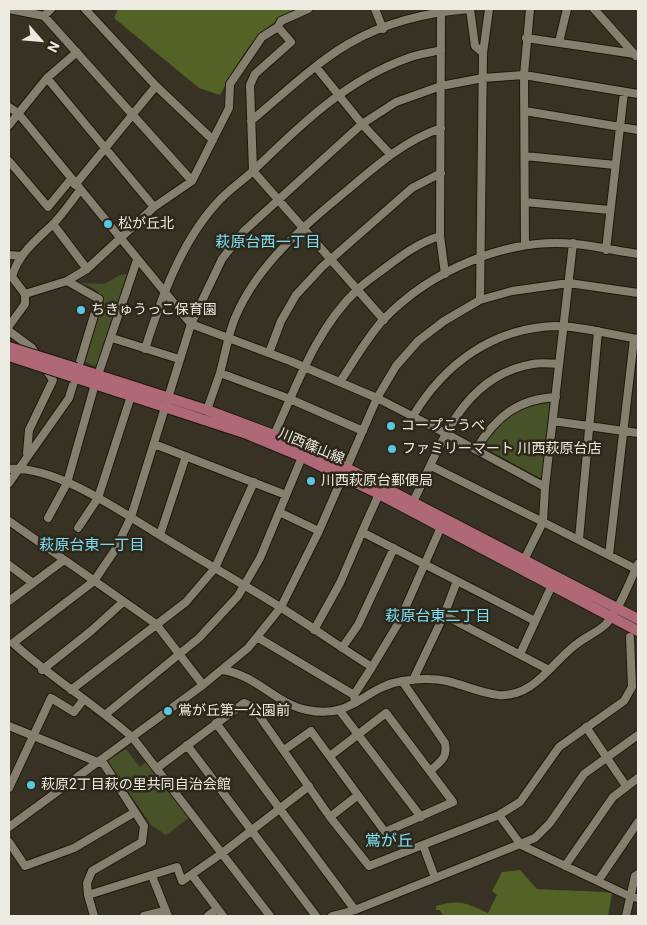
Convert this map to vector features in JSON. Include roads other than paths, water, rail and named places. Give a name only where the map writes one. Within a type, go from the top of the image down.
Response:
[{"type":"main road","name":"川西篠山線","points":[[9,347],[76,373],[166,403],[345,472],[379,494],[441,528],[552,585],[613,612],[638,619]]},
{"type":"main road","name":"川西篠山線","points":[[9,356],[76,373]]},
{"type":"main road","name":"川西篠山線","points":[[97,380],[131,396],[207,410],[274,435],[345,472],[413,502],[524,560],[613,612],[634,634]]},
{"type":"street","points":[[9,9],[44,16],[192,181]]},
{"type":"street","points":[[44,16],[51,9]]},
{"type":"street","points":[[86,9],[156,86],[213,140]]},
{"type":"street","points":[[25,294],[67,281],[87,269],[154,207],[192,181],[229,108],[230,84],[262,37],[278,27],[281,21],[308,9]]},
{"type":"street","points":[[375,9],[383,28]]},
{"type":"street","points":[[251,121],[316,67],[349,44],[383,28],[442,11],[470,9],[475,46],[483,53]]},
{"type":"street","points":[[480,300],[483,53],[489,9]]},
{"type":"street","points":[[525,245],[524,75],[530,9]]},
{"type":"street","points":[[559,42],[567,9]]},
{"type":"street","points":[[594,9],[636,56]]},
{"type":"street","points":[[442,11],[440,236],[445,274]]},
{"type":"street","points":[[278,27],[291,42],[256,74],[250,85],[253,171],[384,320]]},
{"type":"street","points":[[526,38],[636,56]]},
{"type":"street","points":[[145,348],[165,294],[193,233],[216,203],[253,171],[293,131],[338,94],[408,58],[442,50]]},
{"type":"street","points":[[9,126],[47,78],[77,52]]},
{"type":"street","points":[[316,67],[362,124],[390,154]]},
{"type":"street","points":[[270,916],[133,738],[106,714],[42,670],[11,641],[94,581],[115,550],[132,517],[191,324],[222,259],[244,231],[362,124],[396,102],[441,86],[483,78],[524,75],[638,94]]},
{"type":"street","points":[[47,78],[154,207]]},
{"type":"street","points":[[9,326],[25,304],[25,294],[12,277],[16,264],[21,256],[53,224],[75,185],[156,86]]},
{"type":"street","points":[[606,250],[618,126],[624,92]]},
{"type":"street","points":[[9,106],[18,113],[75,185],[191,324],[269,352],[377,398],[445,432],[546,487]]},
{"type":"street","points":[[525,111],[638,130]]},
{"type":"street","points":[[207,410],[236,318],[255,282],[285,244],[390,154],[423,134],[442,128]]},
{"type":"street","points":[[525,156],[615,165]]},
{"type":"street","points":[[9,160],[48,207],[75,185]]},
{"type":"street","points":[[269,352],[281,321],[296,295],[331,259],[412,188],[442,173]]},
{"type":"street","points":[[525,202],[610,210]]},
{"type":"street","points":[[53,224],[87,269]]},
{"type":"street","points":[[274,435],[304,367],[327,328],[357,290],[395,260],[427,240],[440,236]]},
{"type":"street","points":[[524,560],[544,522],[546,487],[573,243]]},
{"type":"street","points":[[340,382],[356,354],[384,320],[421,288],[445,274],[482,258],[525,245],[573,243],[638,254]]},
{"type":"street","points":[[9,255],[21,256]]},
{"type":"street","points":[[48,518],[67,483],[97,380],[137,260]]},
{"type":"street","points":[[9,483],[69,398],[99,299],[67,281]]},
{"type":"street","points":[[9,827],[101,762],[204,685],[248,648],[281,608],[319,531],[377,398],[396,366],[418,341],[444,321],[480,300],[512,291],[569,283],[638,293]]},
{"type":"street","points":[[413,416],[437,380],[455,363],[481,345],[518,331],[563,327],[598,331],[636,339],[609,555]]},
{"type":"street","points":[[9,331],[32,348],[53,380],[29,430],[27,456]]},
{"type":"street","points":[[579,539],[598,331]]},
{"type":"street","points":[[112,338],[179,359]]},
{"type":"street","points":[[413,502],[445,432],[462,406],[484,385],[499,376],[532,364],[559,364]]},
{"type":"street","points":[[220,373],[290,398],[363,431]]},
{"type":"street","points":[[78,528],[98,498],[131,396]]},
{"type":"street","points":[[476,449],[495,422],[506,413],[534,400],[556,397]]},
{"type":"street","points":[[553,421],[638,433]]},
{"type":"street","points":[[154,444],[286,495]]},
{"type":"street","points":[[160,535],[186,456]]},
{"type":"street","points":[[106,714],[178,653],[199,638],[219,618],[244,586],[260,558],[302,457]]},
{"type":"street","points":[[222,670],[249,678],[289,704],[305,710],[324,713],[340,710],[355,699],[402,681],[446,680],[480,691],[512,695],[534,685],[577,643],[595,633],[613,612],[637,566],[609,555],[431,466]]},
{"type":"street","points":[[9,469],[18,468],[67,483],[98,498],[281,608],[372,667]]},
{"type":"street","points":[[71,690],[186,602],[216,568],[254,482]]},
{"type":"street","points":[[314,630],[340,583],[379,494]]},
{"type":"street","points":[[279,512],[319,531]]},
{"type":"street","points":[[9,521],[156,624],[204,685]]},
{"type":"street","points":[[355,699],[399,622],[441,528]]},
{"type":"street","points":[[362,532],[535,621]]},
{"type":"street","points":[[342,648],[358,625],[394,548]]},
{"type":"street","points":[[9,601],[64,560]]},
{"type":"street","points":[[9,564],[33,583]]},
{"type":"street","points":[[413,680],[444,614],[457,581]]},
{"type":"street","points":[[520,654],[552,585]]},
{"type":"street","points":[[42,670],[91,632],[123,602]]},
{"type":"street","points":[[444,614],[549,670]]},
{"type":"street","points":[[157,768],[244,703],[248,703],[253,707],[284,750],[330,818],[369,866],[499,815],[520,802],[559,747],[624,701],[632,687],[634,634]]},
{"type":"street","points":[[257,637],[355,699]]},
{"type":"street","points":[[402,681],[445,743],[446,749],[443,761],[430,771]]},
{"type":"street","points":[[9,787],[51,698],[74,712],[84,699]]},
{"type":"street","points":[[340,710],[356,734],[421,817]]},
{"type":"street","points":[[284,750],[311,731],[385,832],[453,802],[386,713],[356,734],[330,756]]},
{"type":"street","points":[[216,723],[355,910]]},
{"type":"street","points":[[9,726],[101,762],[144,826],[142,842],[92,872],[87,883],[88,895],[94,916]]},
{"type":"street","points":[[586,727],[626,786]]},
{"type":"street","points":[[332,916],[355,910],[535,838],[550,823],[584,774],[638,734]]},
{"type":"street","points":[[186,745],[316,916]]},
{"type":"street","points":[[565,866],[613,797],[638,778]]},
{"type":"street","points":[[88,895],[177,867],[182,881],[222,854],[309,786]]},
{"type":"street","points":[[330,818],[357,796]]},
{"type":"street","points":[[9,842],[25,866],[44,861],[74,848],[135,812]]},
{"type":"street","points":[[499,815],[520,845],[629,896],[638,898]]},
{"type":"street","points":[[598,881],[638,822]]},
{"type":"street","points":[[423,845],[435,878]]},
{"type":"street","points":[[626,916],[629,896],[635,876],[638,874]]},
{"type":"street","points":[[192,875],[223,916]]},
{"type":"street","points":[[144,916],[166,914],[152,876]]},
{"type":"street","points":[[208,916],[217,909]]},
{"type":"place","name":"松が丘北","points":[[108,224]]},
{"type":"place","name":"ちきゅうっこ保育園","points":[[81,310]]},
{"type":"place","name":"コープこうべ","points":[[391,426]]},
{"type":"place","name":"ファミリーマート 川西萩原台店","points":[[392,449]]},
{"type":"place","name":"川西萩原台郵便局","points":[[311,481]]},
{"type":"place","name":"鴬が丘第一公園前","points":[[168,711]]},
{"type":"place","name":"萩原2丁目萩の里共同自治会館","points":[[31,785]]},
{"type":"district","name":"萩原台西一丁目","points":[[268,243]]},
{"type":"district","name":"萩原台東一丁目","points":[[92,546]]},
{"type":"district","name":"萩原台東二丁目","points":[[438,617]]},
{"type":"district","name":"鴬が丘","points":[[389,842]]}]
